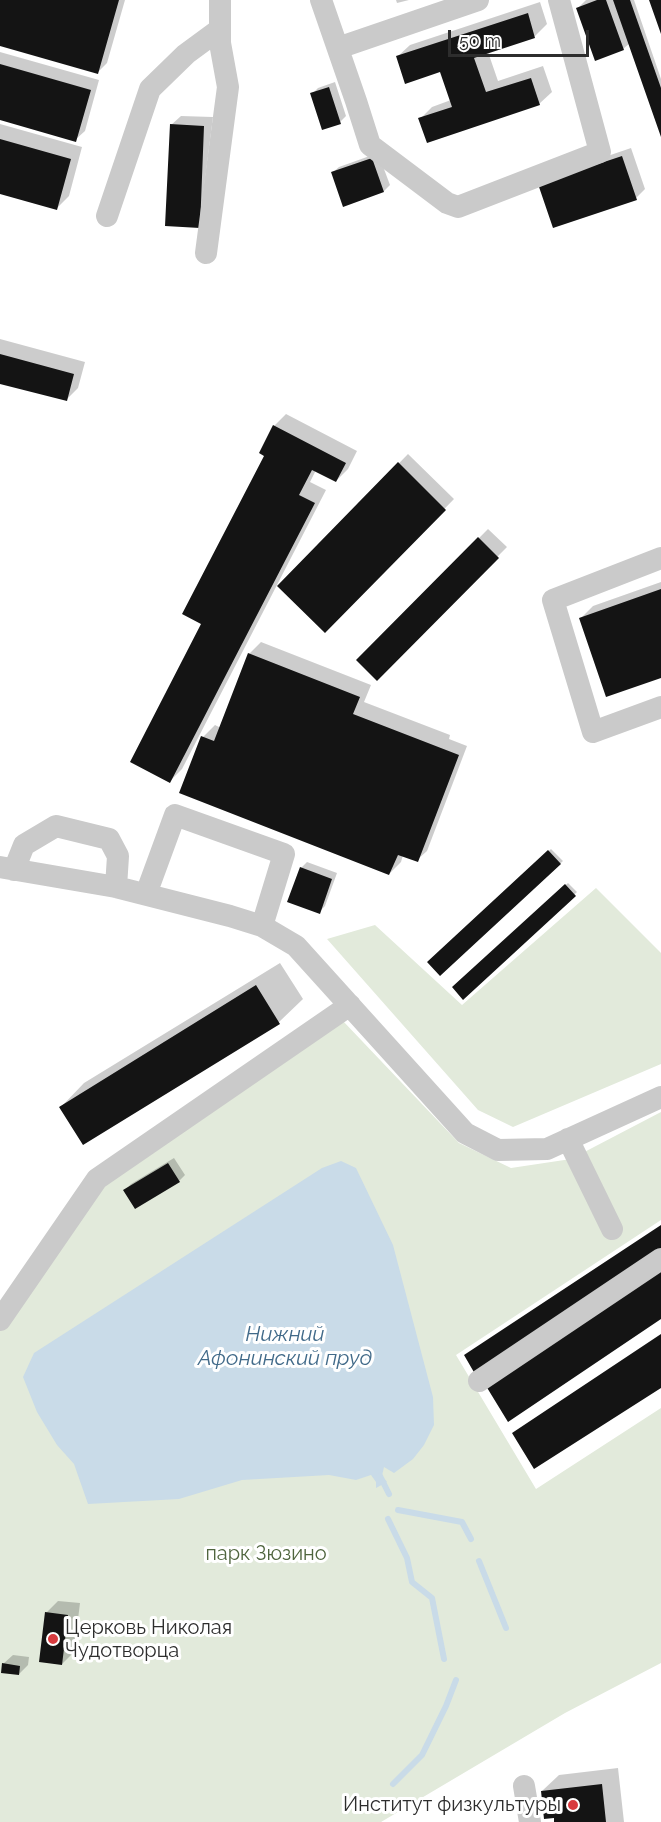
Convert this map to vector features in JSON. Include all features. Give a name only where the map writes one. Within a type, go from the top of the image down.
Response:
[{"type":"street","points":[[206,253],[228,87],[220,43],[220,0]]},
{"type":"street","points":[[321,0],[370,146],[447,203],[458,207],[600,152],[559,0]]},
{"type":"street","points":[[338,48],[478,0]]},
{"type":"street","points":[[107,216],[150,89],[186,54],[220,29]]},
{"type":"street","points":[[661,558],[553,600],[593,732],[661,707]]},
{"type":"street","points":[[146,894],[175,815],[284,854],[262,926]]},
{"type":"street","points":[[116,887],[118,856],[109,839],[56,826],[24,845],[7,869],[116,887],[262,926],[296,946],[465,1133],[498,1150],[547,1149],[661,1097]]},
{"type":"street","points":[[0,1320],[97,1179],[350,1005]]},
{"type":"street","points":[[568,1139],[612,1229]]},
{"type":"street","points":[[479,1380],[661,1259]]},
{"type":"street","points":[[524,1786],[530,1822]]},
{"type":"green space","points":[[596,888],[661,953],[661,1064],[513,1127],[478,1110],[327,939],[375,925],[462,1005]]},
{"type":"green space","name":"парк Зюзино","points":[[343,1021],[459,1143],[511,1168],[571,1159],[661,1112],[661,1220],[456,1355],[536,1489],[661,1408],[661,1663],[565,1713],[381,1822],[0,1822],[0,1331],[103,1185]]},
{"type":"water","name":"Нижний Афонинский пруд","points":[[341,1161],[356,1168],[393,1245],[433,1397],[434,1425],[424,1445],[413,1459],[394,1473],[384,1467],[382,1476],[387,1482],[376,1488],[376,1482],[371,1475],[356,1480],[329,1475],[242,1480],[179,1499],[88,1504],[74,1464],[57,1445],[37,1412],[23,1377],[34,1353],[322,1168]]},
{"type":"building","points":[[0,0],[119,0],[98,74],[0,46]]},
{"type":"building","points":[[597,0],[606,0],[624,50],[595,61],[576,8]]},
{"type":"building","points":[[613,0],[630,0],[661,88],[661,137]]},
{"type":"building","points":[[649,0],[661,0],[661,34]]},
{"type":"building","points":[[528,13],[535,38],[474,58],[486,92],[531,78],[540,105],[427,143],[418,118],[452,107],[440,72],[405,84],[396,56]]},
{"type":"building","points":[[0,64],[91,90],[76,142],[0,120]]},
{"type":"building","points":[[329,87],[341,124],[322,130],[310,93]]},
{"type":"building","points":[[170,124],[204,126],[200,228],[165,226]]},
{"type":"building","points":[[0,139],[71,159],[57,210],[0,194]]},
{"type":"building","points":[[622,156],[637,200],[553,228],[538,184]]},
{"type":"building","points":[[372,158],[384,192],[343,207],[331,172]]},
{"type":"building","points":[[0,354],[74,374],[67,401],[0,384]]},
{"type":"building","points":[[273,425],[346,463],[336,482],[312,470],[299,495],[315,503],[170,783],[130,762],[201,624],[182,614],[264,456],[259,453]]},
{"type":"building","points":[[398,462],[446,510],[325,633],[277,586]]},
{"type":"building","points":[[478,537],[499,558],[377,681],[356,660]]},
{"type":"building","points":[[661,589],[661,678],[606,697],[579,618]]},
{"type":"building","points":[[248,653],[360,697],[353,714],[459,755],[418,862],[398,855],[389,875],[179,793],[201,736],[214,741]]},
{"type":"building","points":[[548,850],[561,864],[440,976],[427,962]]},
{"type":"building","points":[[300,867],[332,879],[320,914],[287,902]]},
{"type":"building","points":[[565,884],[576,896],[463,1000],[452,987]]},
{"type":"building","points":[[256,985],[280,1024],[83,1145],[59,1107]]},
{"type":"building","points":[[168,1163],[180,1182],[135,1209],[123,1190]]},
{"type":"building","points":[[661,1225],[661,1250],[475,1374],[464,1355]]},
{"type":"building","points":[[661,1266],[661,1319],[508,1422],[486,1386]]},
{"type":"building","points":[[661,1334],[661,1388],[534,1469],[512,1433]]},
{"type":"building","name":"Церковь Николая Чудотворца","points":[[45,1612],[68,1615],[62,1665],[39,1662]]},
{"type":"building","points":[[2,1663],[20,1666],[19,1675],[1,1673]]},
{"type":"building","name":"Институт физкультуры","points":[[602,1784],[606,1822],[554,1822],[554,1818],[544,1819],[541,1791]]},
{"type":"waterway","points":[[380,1476],[389,1494]]},
{"type":"waterway","points":[[398,1510],[462,1522],[471,1539]]},
{"type":"waterway","points":[[388,1519],[407,1558],[412,1582],[432,1598],[444,1659]]},
{"type":"waterway","points":[[479,1561],[506,1628]]},
{"type":"waterway","points":[[393,1784],[422,1755],[456,1680]]},
{"type":"place","name":"Церковь Николая Чудотворца","points":[[53,1639]]},
{"type":"place","name":"Институт физкультуры","points":[[573,1805]]}]
